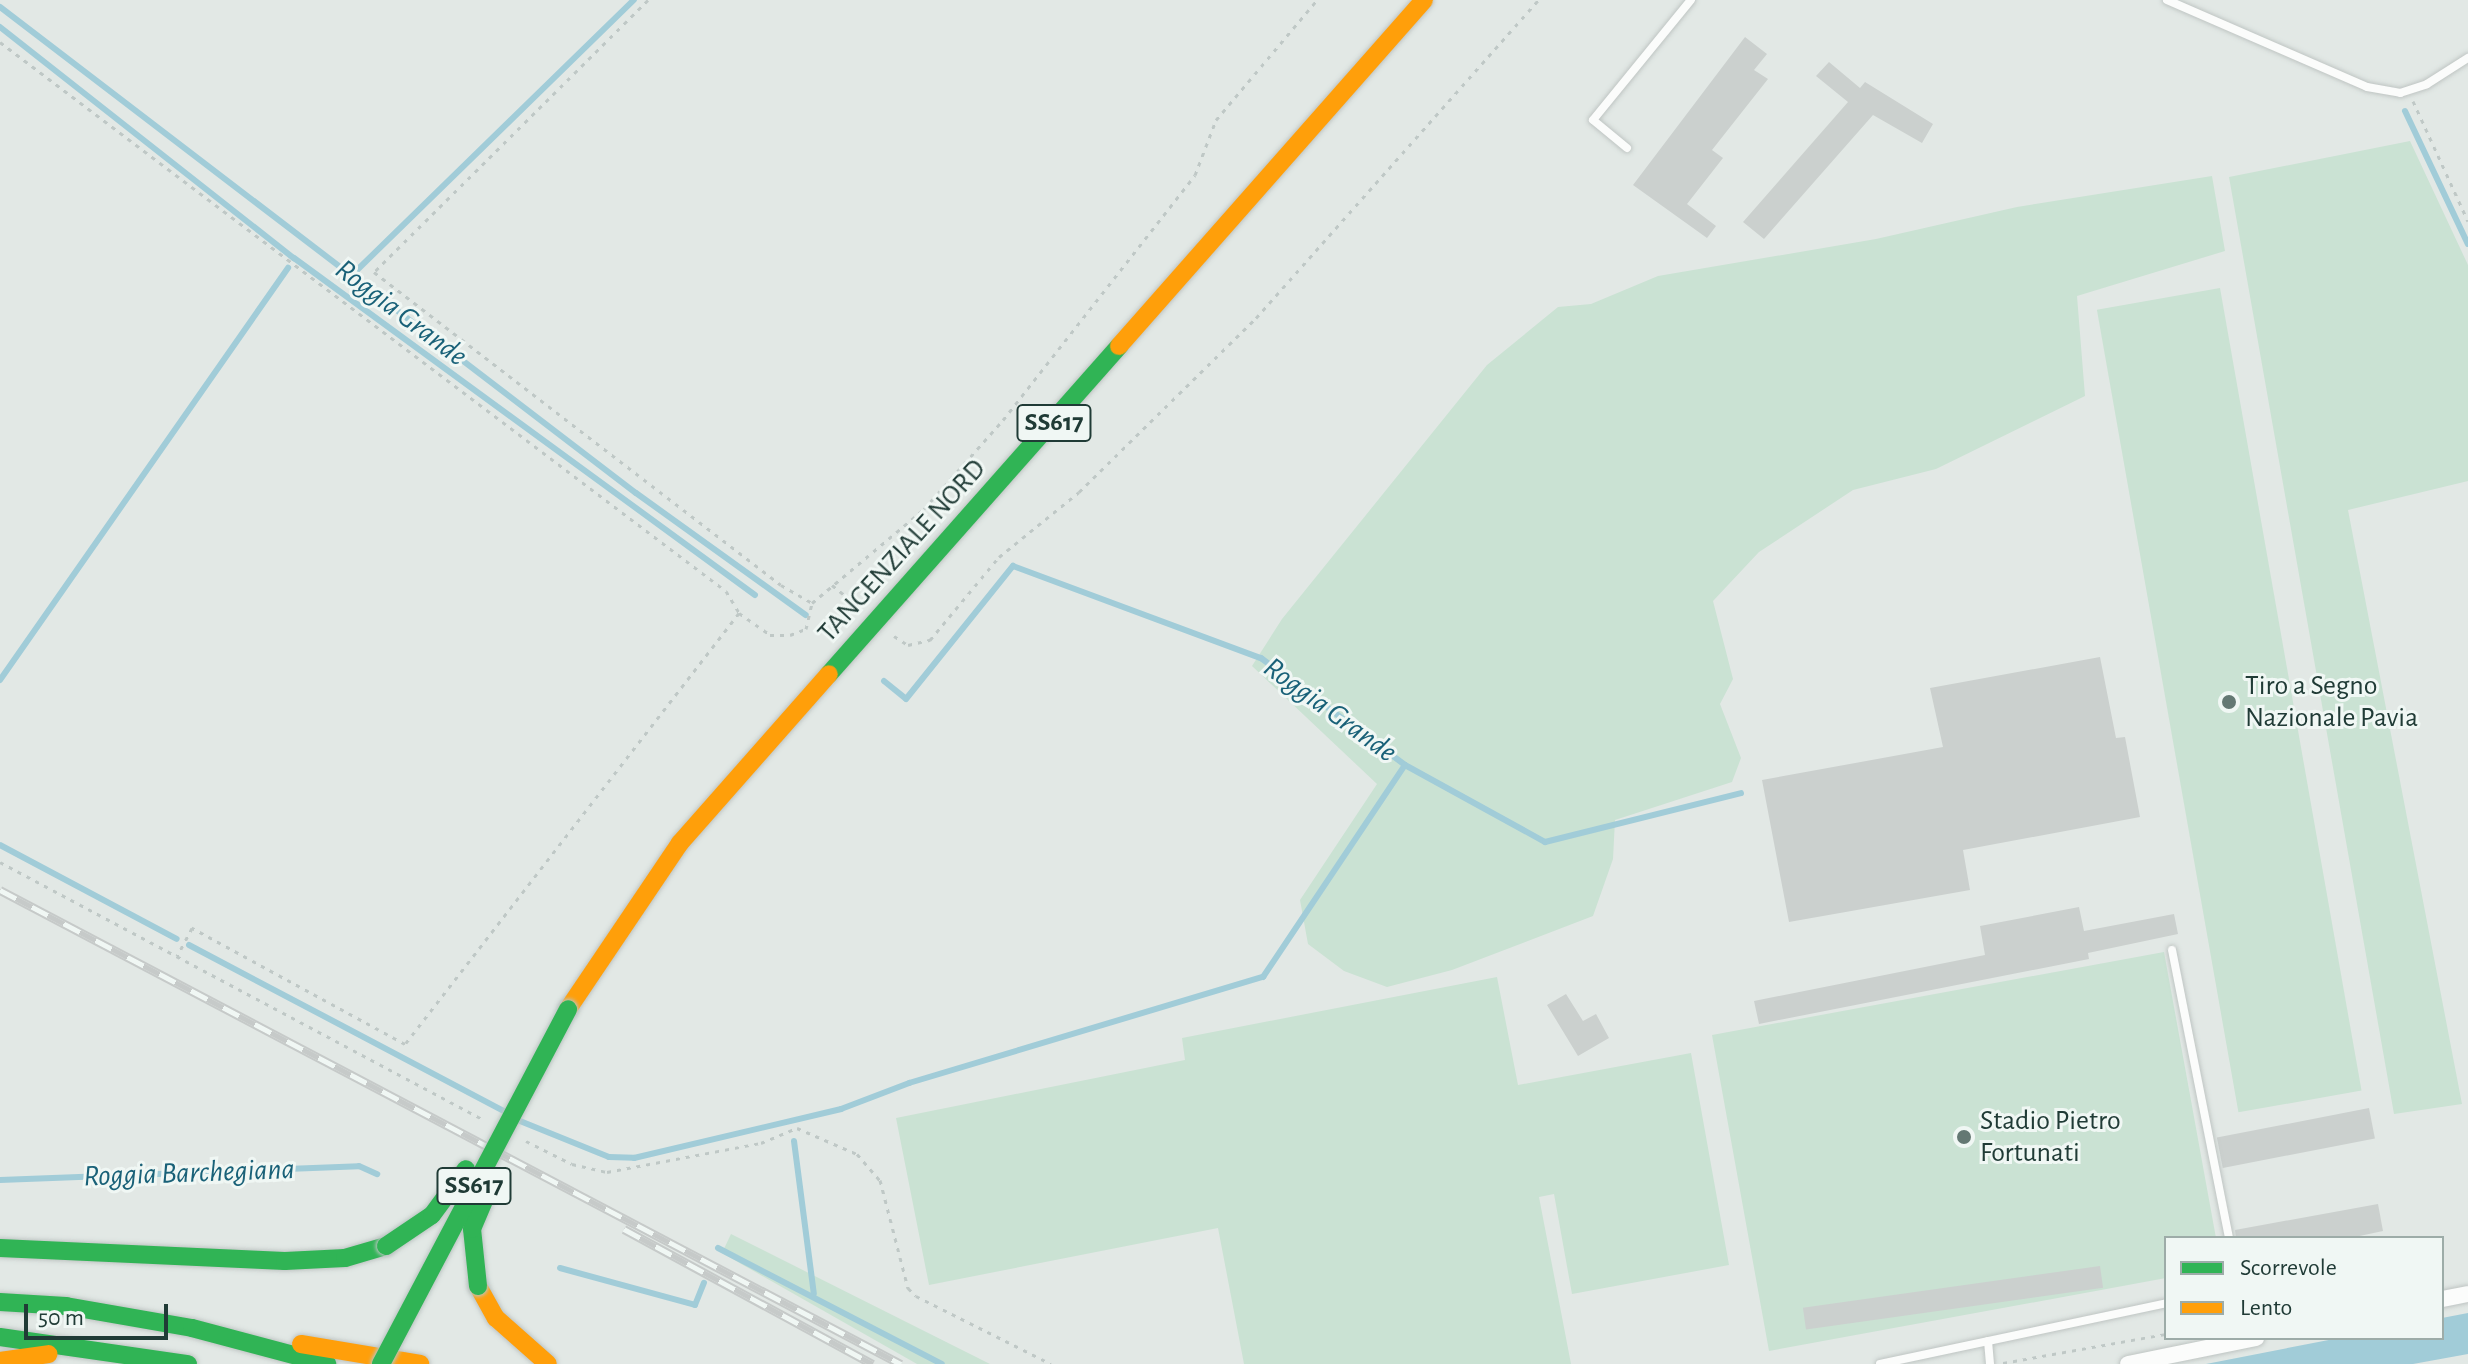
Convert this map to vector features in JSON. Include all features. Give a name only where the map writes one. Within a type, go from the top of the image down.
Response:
[{"type":"highway","name":"TANGENZIALE NORD","points":[[568,1009],[580,986],[680,843],[1424,0]]},
{"type":"highway","points":[[0,1248],[285,1261],[345,1258],[386,1246],[432,1215],[455,1185],[568,1009]]},
{"type":"highway","points":[[548,1364],[496,1318],[478,1286],[472,1229],[568,1009]]},
{"type":"highway","name":"SS617","points":[[381,1364],[568,1009]]},
{"type":"highway","points":[[0,1302],[66,1306],[420,1364]]},
{"type":"highway","points":[[192,1328],[327,1364]]},
{"type":"highway","points":[[0,1337],[188,1364]]},
{"type":"highway","points":[[0,1361],[29,1354],[88,1354],[151,1364]]},
{"type":"street","points":[[2444,1299],[2468,1294]]},
{"type":"street","points":[[2128,1364],[2246,1340]]},
{"type":"lane","points":[[1627,148],[1593,120],[1691,0]]},
{"type":"lane","points":[[2167,0],[2367,87],[2400,93],[2468,58]]},
{"type":"lane","points":[[2172,950],[2229,1236]]},
{"type":"lane","points":[[1880,1364],[2164,1303]]},
{"type":"lane","points":[[1988,1341],[1993,1364]]},
{"type":"path","points":[[648,0],[374,272],[601,449],[781,585],[812,603]]},
{"type":"path","points":[[0,42],[630,516],[726,591],[739,613],[770,635],[790,635],[806,629],[812,603],[924,509],[1003,420],[1195,175],[1216,120],[1317,0]]},
{"type":"path","points":[[889,633],[908,645],[930,640],[999,557],[1079,492],[1256,318],[1538,0]]},
{"type":"path","points":[[2411,89],[2416,112],[2468,221]]},
{"type":"path","points":[[832,585],[858,605]]},
{"type":"path","points":[[177,956],[192,928],[405,1044],[739,613]]},
{"type":"path","points":[[0,862],[494,1125]]},
{"type":"path","points":[[520,1138],[572,1164],[607,1172],[761,1143],[797,1128],[857,1154],[880,1180],[908,1288],[916,1296],[1051,1364]]},
{"type":"path","points":[[1993,1364],[2164,1334]]},
{"type":"green space","points":[[2410,141],[2468,265],[2468,481],[2348,510],[2462,1104],[2394,1114],[2229,177]]},
{"type":"green space","points":[[2212,176],[2225,251],[2077,296],[2085,396],[1936,469],[1853,490],[1759,552],[1713,601],[1733,679],[1720,704],[1741,758],[1732,782],[1615,820],[1613,859],[1593,916],[1452,970],[1387,987],[1344,971],[1308,944],[1300,900],[1377,784],[1252,666],[1282,619],[1487,365],[1558,307],[1591,304],[1658,276],[1876,239],[2017,207]]},
{"type":"green space","name":"Tiro a Segno Nazionale Pavia","points":[[2220,288],[2362,1091],[2238,1112],[2097,310]]},
{"type":"green space","name":"Stadio Pietro Fortunati","points":[[2164,952],[2216,1236],[2164,1236],[2164,1278],[1769,1351],[1712,1035]]},
{"type":"green space","points":[[1497,977],[1518,1085],[1691,1053],[1729,1265],[1572,1294],[1554,1194],[1539,1197],[1571,1364],[1244,1364],[1218,1228],[929,1285],[896,1118],[1185,1060],[1182,1038]]},
{"type":"green space","points":[[731,1234],[990,1364],[917,1364],[722,1253]]},
{"type":"water","points":[[2468,1313],[2468,1354],[2413,1364],[2206,1364],[2329,1340],[2444,1340],[2444,1318]]},
{"type":"building","points":[[1745,37],[1767,54],[1754,70],[1768,79],[1712,150],[1723,158],[1687,204],[1716,226],[1707,238],[1633,185]]},
{"type":"building","points":[[1829,62],[1860,88],[1865,82],[1933,124],[1922,143],[1873,115],[1764,239],[1743,222],[1848,102],[1816,76]]},
{"type":"building","points":[[2100,657],[2116,738],[2125,737],[2140,817],[1963,850],[1970,890],[1789,922],[1762,780],[1943,747],[1930,688]]},
{"type":"building","points":[[2079,907],[2084,931],[2174,914],[2178,934],[2088,953],[2089,959],[1759,1024],[1754,1001],[1985,955],[1980,926]]},
{"type":"building","points":[[1566,994],[1583,1021],[1596,1014],[1609,1038],[1578,1056],[1547,1005]]},
{"type":"building","points":[[2369,1108],[2375,1138],[2223,1168],[2217,1138]]},
{"type":"building","points":[[2378,1204],[2383,1231],[2359,1236],[2236,1236],[2235,1230]]},
{"type":"building","points":[[2100,1266],[2103,1288],[1806,1330],[1803,1308]]},
{"type":"waterway","points":[[354,273],[634,0]]},
{"type":"waterway","name":"Roggia Grande","points":[[0,7],[636,493],[806,615]]},
{"type":"waterway","points":[[0,27],[294,258],[755,595]]},
{"type":"waterway","points":[[2405,111],[2468,244]]},
{"type":"waterway","points":[[0,680],[288,268]]},
{"type":"waterway","name":"Roggia Grande","points":[[884,681],[906,699],[1013,566],[1261,658],[1405,765],[1545,842],[1741,793]]},
{"type":"waterway","points":[[520,1121],[609,1157],[634,1158],[841,1109],[909,1083],[1263,977],[1405,765]]},
{"type":"waterway","points":[[0,845],[177,939]]},
{"type":"waterway","points":[[189,945],[504,1111]]},
{"type":"waterway","points":[[794,1141],[814,1294]]},
{"type":"waterway","name":"Roggia Barchegiana","points":[[0,1180],[359,1166],[377,1174]]},
{"type":"waterway","name":"Roggia Barchegiana","points":[[718,1248],[942,1364]]},
{"type":"waterway","name":"Roggia Barchegiana","points":[[560,1268],[695,1305],[704,1283]]},
{"type":"railway","points":[[0,890],[901,1364]]},
{"type":"railway","points":[[624,1229],[873,1364]]},
{"type":"traffic: fast","points":[[829,674],[1119,346]]},
{"type":"traffic: fast","points":[[381,1364],[568,1009]]},
{"type":"traffic: fast","points":[[386,1246],[432,1215],[466,1169]]},
{"type":"traffic: fast","points":[[478,1286],[472,1229],[485,1198]]},
{"type":"traffic: fast","points":[[0,1248],[285,1261],[345,1258],[386,1246]]},
{"type":"traffic: fast","points":[[0,1302],[66,1306],[192,1328],[327,1364]]},
{"type":"traffic: fast","points":[[0,1337],[188,1364]]},
{"type":"traffic: slow","points":[[1119,346],[1424,0]]},
{"type":"traffic: slow","points":[[568,1009],[680,843],[829,674]]},
{"type":"traffic: slow","points":[[478,1286],[496,1318],[548,1364]]},
{"type":"traffic: slow","points":[[301,1344],[420,1364]]},
{"type":"traffic: slow","points":[[0,1361],[49,1354]]},
{"type":"place","name":"Tiro a Segno Nazionale Pavia","points":[[2229,702]]},
{"type":"place","name":"Stadio Pietro Fortunati","points":[[1964,1137]]}]
